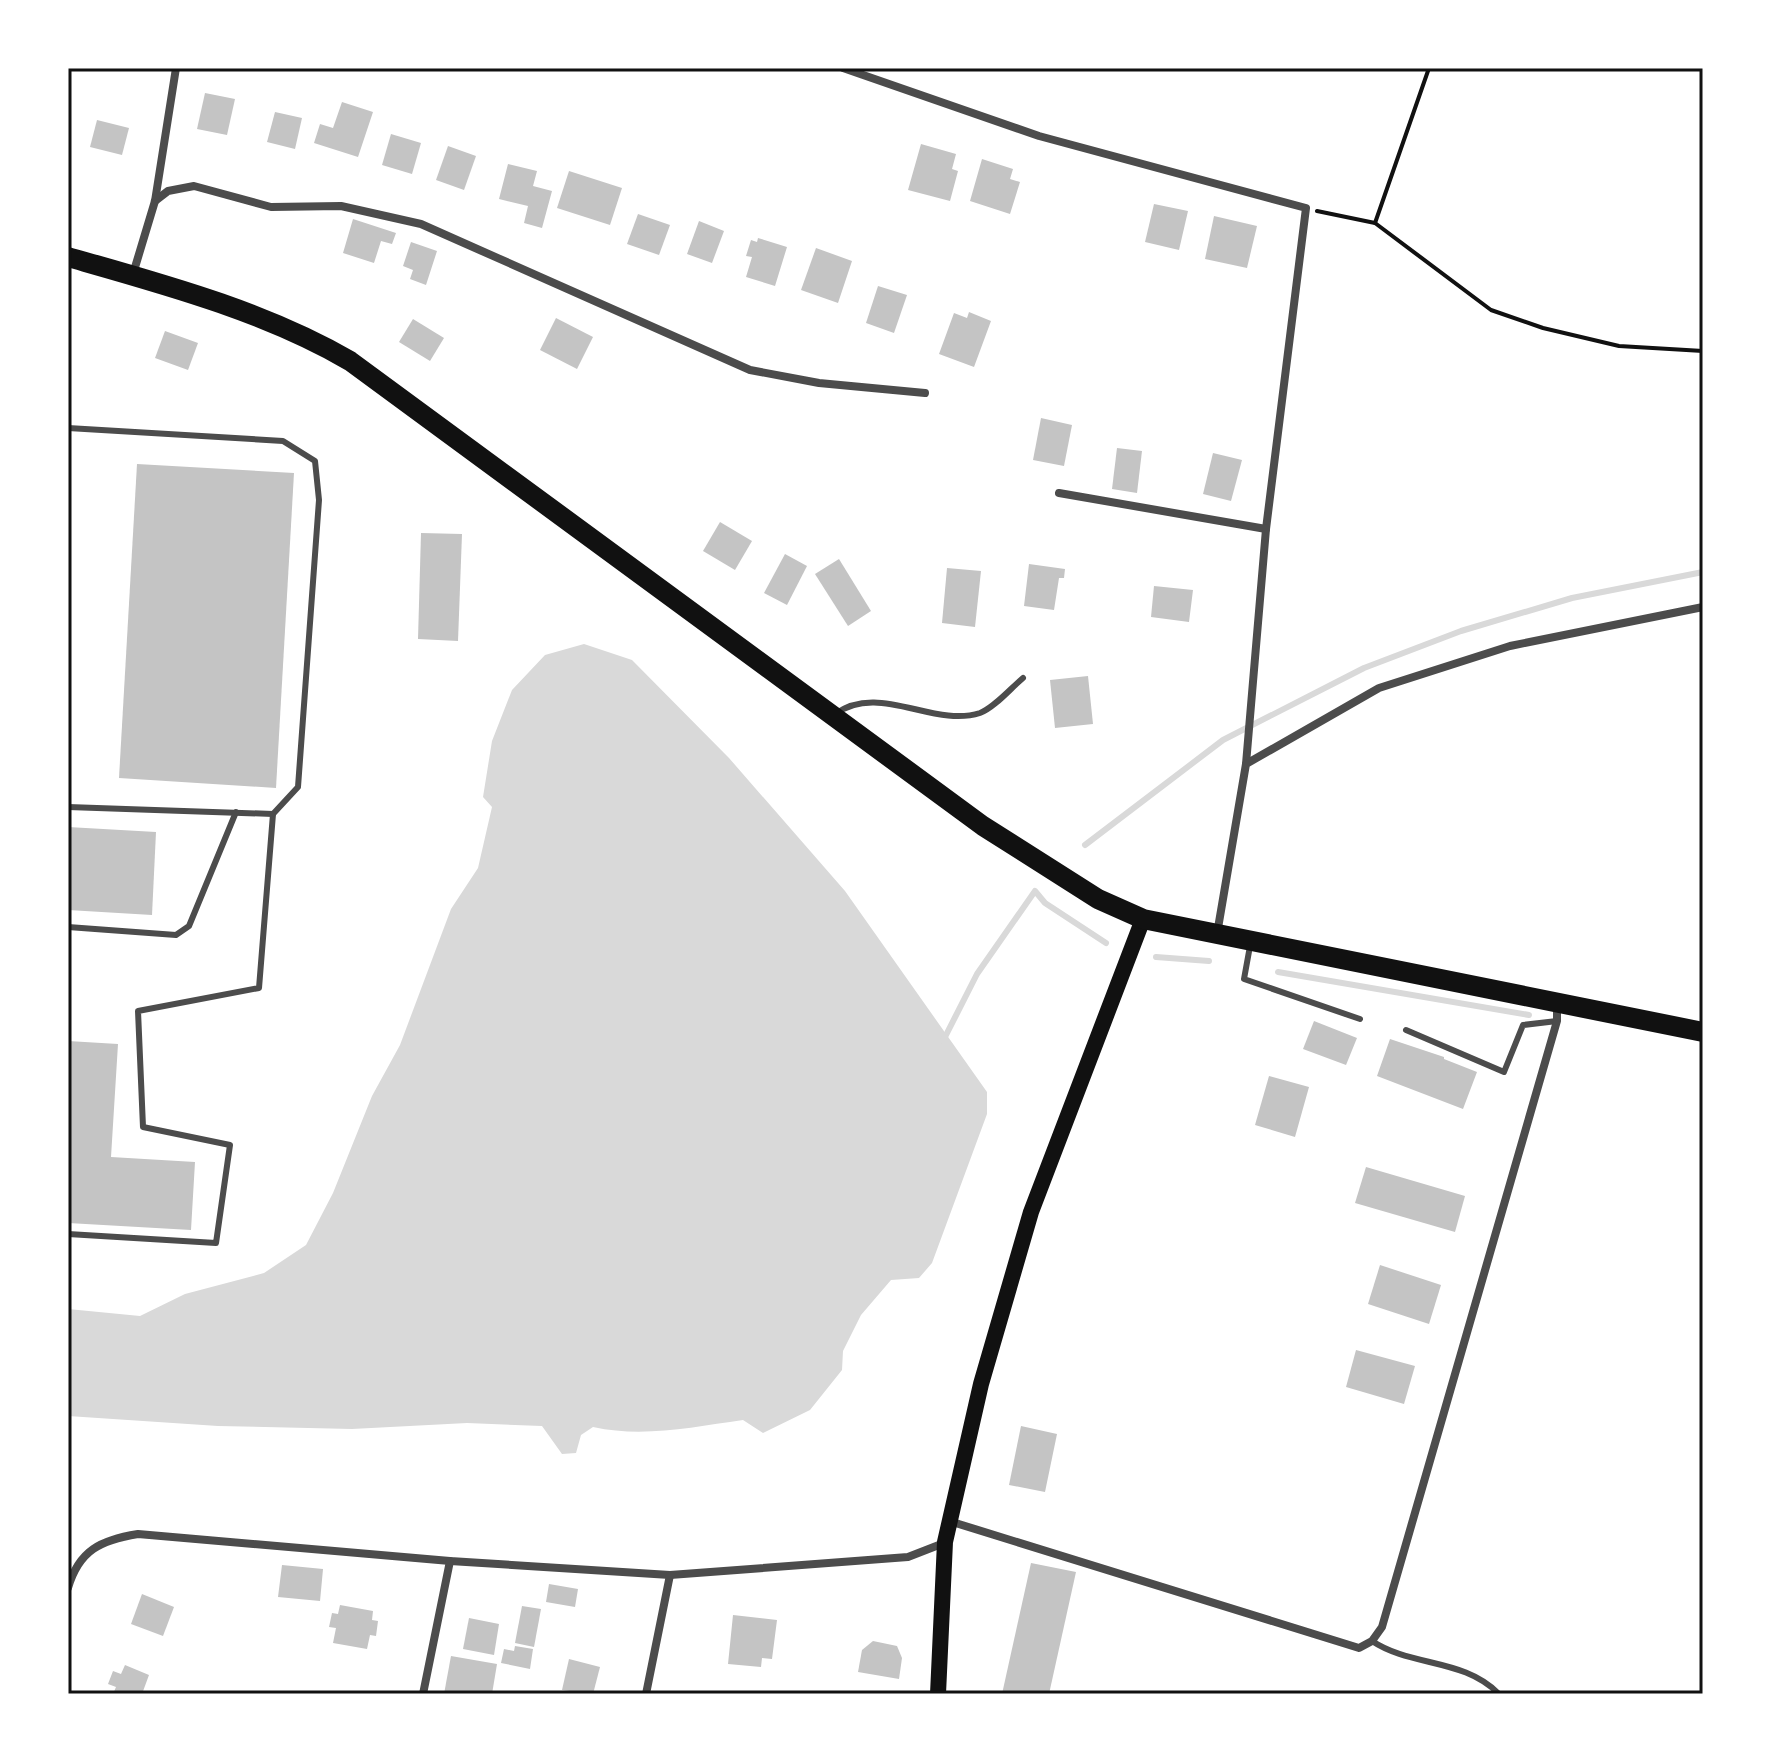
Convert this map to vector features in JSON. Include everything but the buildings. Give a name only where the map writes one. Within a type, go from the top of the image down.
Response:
[{"type":"main road","points":[[68,257],[266,320],[305,335],[350,361],[983,826],[1098,899],[1143,919],[1557,1011],[1703,1032]]},
{"type":"main road","points":[[938,1694],[945,1542],[981,1384],[1031,1212],[1143,919]]},
{"type":"street","points":[[132,277],[155,201],[176,68]]},
{"type":"street","points":[[843,68],[1039,136],[1306,208],[1266,529],[1246,764],[1217,935]]},
{"type":"street","points":[[155,201],[168,191],[194,186],[271,207],[341,206],[421,224],[750,370],[819,383],[925,393]]},
{"type":"street","points":[[1059,493],[1266,529]]},
{"type":"street","points":[[1246,764],[1379,688],[1510,646],[1703,607]]},
{"type":"street","points":[[949,1521],[1359,1648],[1372,1641],[1382,1627],[1557,1011]]},
{"type":"street","points":[[68,1588],[73,1570],[90,1548],[109,1539],[138,1534],[450,1561],[670,1575],[908,1557],[945,1542]]},
{"type":"street","points":[[423,1694],[450,1561]]},
{"type":"street","points":[[646,1694],[670,1575]]},
{"type":"lane","points":[[68,428],[283,441],[315,461],[319,500],[298,787],[273,814],[259,988],[138,1011],[143,1127],[230,1145],[216,1243],[68,1234]]},
{"type":"lane","points":[[832,716],[847,706],[897,703],[948,715],[981,713],[1023,678]]},
{"type":"lane","points":[[68,807],[273,814]]},
{"type":"lane","points":[[68,927],[176,935],[189,926],[236,812]]},
{"type":"lane","points":[[1251,942],[1244,979],[1360,1019]]},
{"type":"lane","points":[[1406,1030],[1504,1072],[1523,1025],[1557,1011]]},
{"type":"lane","points":[[1372,1641],[1385,1650],[1457,1667],[1489,1683],[1499,1694]]},
{"type":"path","points":[[1375,223],[1429,68]]},
{"type":"path","points":[[1306,208],[1375,223],[1491,310],[1543,328],[1619,346],[1703,351]]},
{"type":"shaded area","points":[[584,644],[632,660],[729,758],[845,891],[987,1092],[987,1114],[932,1263],[919,1278],[891,1280],[861,1315],[843,1351],[842,1370],[810,1410],[763,1433],[743,1420],[630,1432],[593,1427],[581,1435],[576,1453],[562,1454],[542,1426],[467,1423],[352,1429],[218,1426],[68,1416],[68,1309],[140,1316],[185,1294],[264,1273],[306,1245],[333,1193],[372,1096],[400,1045],[451,909],[478,868],[492,807],[483,797],[492,741],[512,690],[545,655]]},
{"type":"waterway","points":[[1085,845],[1223,740],[1364,668],[1461,631],[1572,598],[1703,572]]},
{"type":"waterway","points":[[943,1041],[977,974],[1035,891],[1045,903],[1106,943]]},
{"type":"waterway","points":[[1156,957],[1209,961]]},
{"type":"waterway","points":[[1278,972],[1529,1015]]}]
